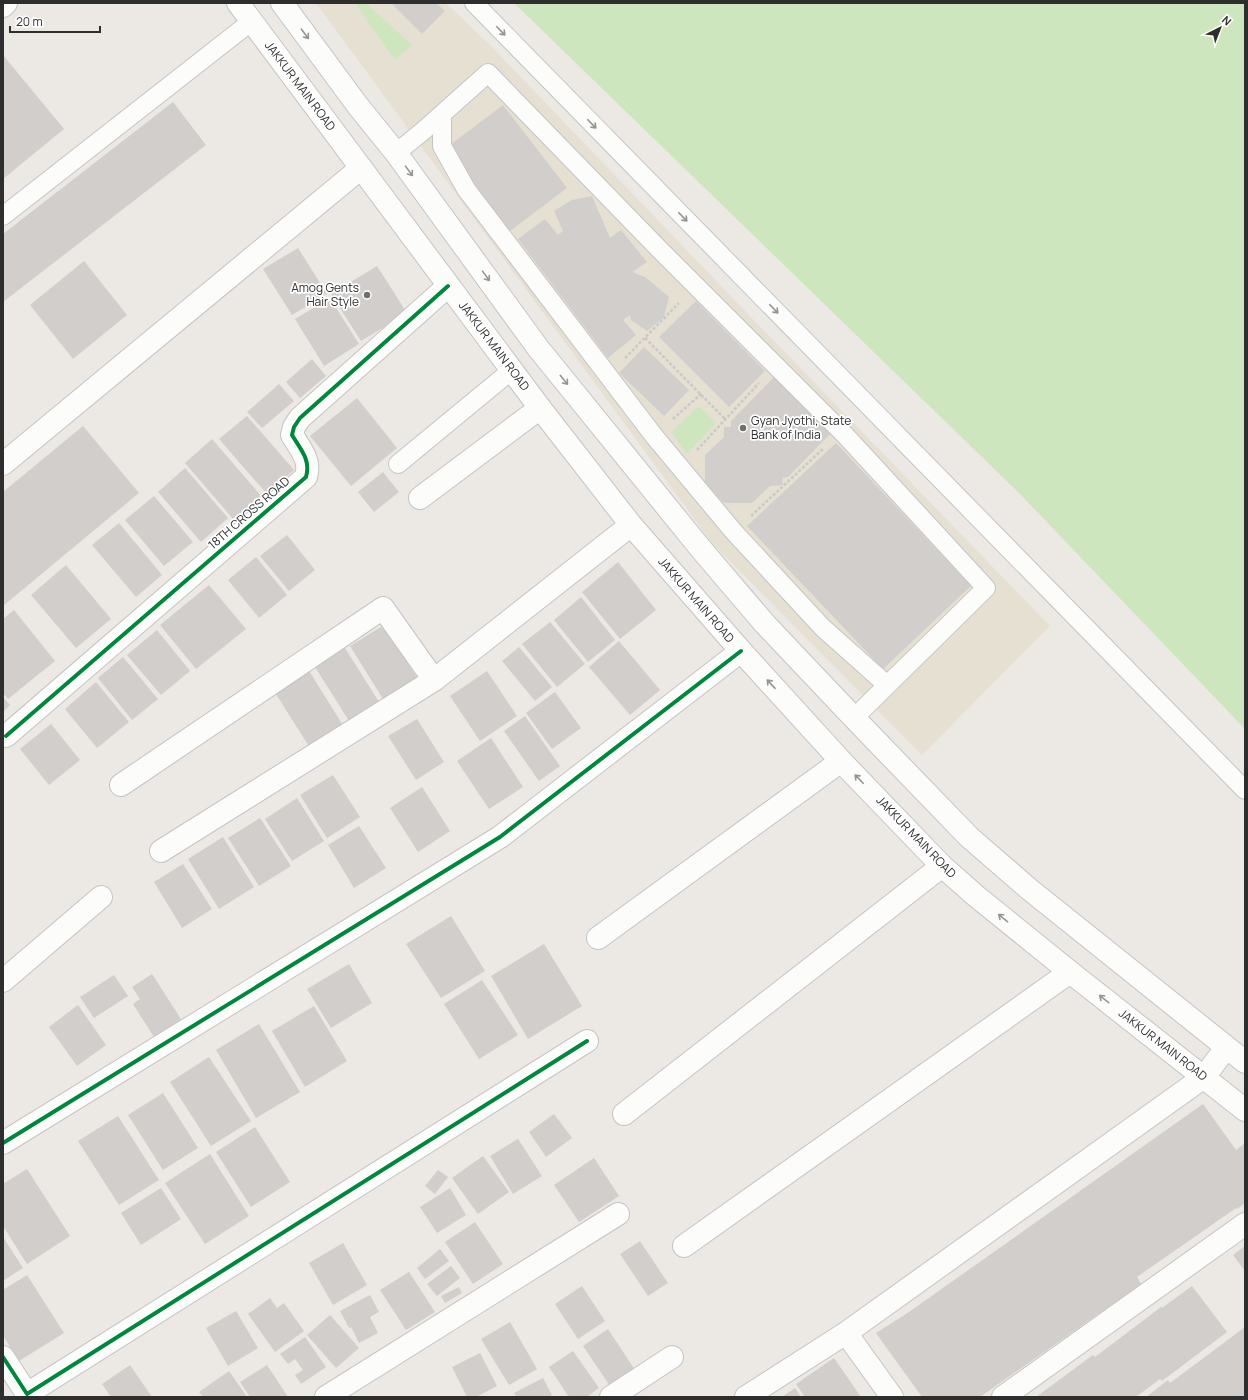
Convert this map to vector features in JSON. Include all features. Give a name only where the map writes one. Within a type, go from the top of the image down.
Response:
[{"type":"street","points":[[3,6],[6,3]]},
{"type":"street","name":"JAKKUR MAIN ROAD","points":[[238,3],[448,286],[631,526],[740,651],[841,761],[942,866],[976,896],[1070,972],[1245,1110]]},
{"type":"street","points":[[282,3],[358,106],[396,153],[538,348],[701,549],[765,624],[854,718],[996,862],[1245,1062]]},
{"type":"street","points":[[3,464],[361,168]]},
{"type":"street","name":"18TH CROSS ROAD","points":[[6,736],[306,477],[308,469],[307,461],[292,435],[297,422],[448,286]]},
{"type":"street","points":[[512,370],[538,348]]},
{"type":"street","points":[[420,498],[540,408]]},
{"type":"street","points":[[161,851],[434,680],[631,526]]},
{"type":"street","points":[[121,785],[383,608],[434,680]]},
{"type":"street","points":[[3,1143],[500,837],[740,651]]},
{"type":"street","points":[[598,938],[841,761]]},
{"type":"street","points":[[624,1114],[942,866]]},
{"type":"street","points":[[3,981],[101,897]]},
{"type":"street","points":[[684,1246],[1070,972]]},
{"type":"street","points":[[3,1357],[27,1394],[587,1041]]},
{"type":"street","points":[[746,1397],[846,1333],[1204,1077],[1226,1048]]},
{"type":"street","points":[[326,1397],[618,1214]]},
{"type":"street","points":[[1003,1397],[1245,1224]]},
{"type":"street","points":[[846,1333],[892,1397]]},
{"type":"street","points":[[611,1397],[672,1357]]},
{"type":"lane","points":[[474,3],[1245,790]]},
{"type":"lane","points":[[3,216],[252,21]]},
{"type":"lane","points":[[396,153],[488,73],[696,286],[842,432],[986,588],[854,718]]},
{"type":"lane","points":[[442,114],[442,146],[466,189],[654,436],[734,532],[822,628],[887,686]]},
{"type":"lane","points":[[398,464],[512,370]]},
{"type":"path","points":[[608,375],[696,286]]},
{"type":"path","points":[[645,338],[725,419]]},
{"type":"path","points":[[680,468],[775,365]]},
{"type":"path","points":[[654,436],[701,394]]},
{"type":"path","points":[[734,532],[842,432]]},
{"type":"shaded area","name":"Gyan Jyothi, State Bank of India","points":[[316,3],[446,3],[491,46],[1050,626],[922,755],[712,543]]},
{"type":"green space","points":[[355,3],[366,3],[412,45],[395,60]]},
{"type":"green space","points":[[514,3],[1245,3],[1245,729],[1019,493]]},
{"type":"green space","points":[[699,406],[716,423],[687,454],[671,432]]},
{"type":"building","points":[[391,3],[436,3],[445,11],[422,34]]},
{"type":"building","points":[[3,55],[64,129],[3,179]]},
{"type":"building","points":[[173,102],[206,145],[3,302],[3,234]]},
{"type":"building","points":[[503,105],[567,188],[510,231],[446,148]]},
{"type":"building","points":[[592,196],[610,238],[621,230],[647,262],[632,272],[645,277],[669,297],[664,317],[647,331],[631,320],[630,315],[623,320],[636,335],[608,358],[518,239],[545,219],[558,235],[563,231],[554,211],[572,200]]},
{"type":"building","points":[[298,248],[327,294],[292,315],[263,269]]},
{"type":"building","points":[[84,261],[127,315],[73,359],[30,305]]},
{"type":"building","points":[[377,266],[407,313],[361,341],[331,294]]},
{"type":"building","points":[[330,298],[359,344],[324,366],[295,319]]},
{"type":"building","points":[[696,301],[765,371],[729,407],[659,337]]},
{"type":"building","points":[[644,347],[689,390],[664,416],[619,373]]},
{"type":"building","points":[[312,359],[326,376],[300,398],[286,382]]},
{"type":"building","points":[[774,377],[831,433],[788,477],[782,478],[783,485],[770,486],[752,503],[724,503],[705,483],[705,455],[724,437],[724,427],[731,427],[731,421]]},
{"type":"building","points":[[279,384],[294,401],[262,428],[247,412]]},
{"type":"building","points":[[357,398],[397,448],[351,486],[310,436]]},
{"type":"building","points":[[247,416],[294,470],[267,494],[219,439]]},
{"type":"building","points":[[83,426],[139,493],[3,606],[3,492]]},
{"type":"building","points":[[212,439],[262,497],[234,520],[185,463]]},
{"type":"building","points":[[836,443],[971,586],[883,669],[747,526]]},
{"type":"building","points":[[185,468],[228,518],[201,542],[158,492]]},
{"type":"building","points":[[383,472],[399,492],[374,512],[358,492]]},
{"type":"building","points":[[154,496],[193,542],[164,566],[125,520]]},
{"type":"building","points":[[119,523],[162,575],[136,597],[92,545]]},
{"type":"building","points":[[287,535],[315,570],[289,591],[260,556]]},
{"type":"building","points":[[256,557],[287,595],[259,618],[228,580]]},
{"type":"building","points":[[618,562],[656,610],[620,639],[582,592]]},
{"type":"building","points":[[66,565],[111,619],[76,648],[31,595]]},
{"type":"building","points":[[209,585],[246,629],[196,669],[160,625]]},
{"type":"building","points":[[581,597],[615,640],[588,662],[554,620]]},
{"type":"building","points":[[14,610],[55,661],[8,699],[3,693],[3,619]]},
{"type":"building","points":[[550,622],[585,664],[557,687],[522,644]]},
{"type":"building","points":[[384,625],[417,678],[383,699],[350,646]]},
{"type":"building","points":[[157,630],[190,671],[161,695],[127,655]]},
{"type":"building","points":[[619,641],[660,690],[630,715],[589,667]]},
{"type":"building","points":[[519,647],[552,687],[535,701],[502,661]]},
{"type":"building","points":[[345,648],[379,702],[349,721],[315,667]]},
{"type":"building","points":[[123,657],[158,699],[132,720],[98,678]]},
{"type":"building","points":[[308,669],[344,727],[310,748],[274,691]]},
{"type":"building","points":[[487,671],[517,716],[480,741],[450,696]]},
{"type":"building","points":[[96,682],[129,722],[97,748],[65,709]]},
{"type":"building","points":[[555,692],[581,728],[552,749],[526,713]]},
{"type":"building","points":[[3,697],[10,705],[3,712]]},
{"type":"building","points":[[525,716],[560,766],[539,781],[504,731]]},
{"type":"building","points":[[417,719],[444,762],[416,780],[388,736]]},
{"type":"building","points":[[51,724],[80,760],[49,785],[20,749]]},
{"type":"building","points":[[491,738],[523,787],[489,809],[457,761]]},
{"type":"building","points":[[333,775],[360,817],[327,838],[300,795]]},
{"type":"building","points":[[422,787],[450,831],[418,852],[390,808]]},
{"type":"building","points":[[297,798],[324,841],[292,861],[265,819]]},
{"type":"building","points":[[260,818],[291,866],[259,886],[228,838]]},
{"type":"building","points":[[359,826],[386,868],[354,888],[328,845]]},
{"type":"building","points":[[223,837],[254,887],[219,909],[188,859]]},
{"type":"building","points":[[183,864],[212,909],[182,928],[154,882]]},
{"type":"building","points":[[451,916],[485,971],[441,998],[406,944]]},
{"type":"building","points":[[544,944],[582,1006],[528,1039],[491,976]]},
{"type":"building","points":[[349,964],[372,1003],[331,1028],[307,989]]},
{"type":"building","points":[[152,974],[181,1019],[154,1037],[133,1004],[140,999],[132,987]]},
{"type":"building","points":[[114,975],[128,996],[94,1018],[80,997]]},
{"type":"building","points":[[482,980],[518,1035],[479,1059],[444,1004]]},
{"type":"building","points":[[78,1005],[106,1045],[77,1066],[49,1027]]},
{"type":"building","points":[[314,1006],[347,1061],[305,1087],[272,1031]]},
{"type":"building","points":[[259,1024],[300,1092],[256,1118],[216,1050]]},
{"type":"building","points":[[209,1057],[251,1121],[211,1146],[170,1082]]},
{"type":"building","points":[[163,1093],[198,1148],[163,1170],[128,1115]]},
{"type":"building","points":[[1203,1104],[1236,1150],[1244,1144],[1245,1146],[1245,1203],[1137,1277],[1141,1284],[980,1397],[922,1397],[876,1333],[909,1312]]},
{"type":"building","points":[[554,1114],[572,1138],[546,1157],[529,1132]]},
{"type":"building","points":[[118,1116],[159,1180],[119,1205],[78,1141]]},
{"type":"building","points":[[255,1127],[290,1182],[251,1207],[216,1152]]},
{"type":"building","points":[[518,1139],[542,1176],[513,1194],[490,1156]]},
{"type":"building","points":[[210,1154],[249,1216],[205,1244],[165,1183]]},
{"type":"building","points":[[483,1156],[509,1192],[478,1214],[452,1178]]},
{"type":"building","points":[[594,1158],[619,1196],[579,1222],[554,1185]]},
{"type":"building","points":[[27,1169],[70,1236],[27,1264],[3,1226],[3,1184]]},
{"type":"building","points":[[438,1170],[448,1177],[435,1194],[425,1186]]},
{"type":"building","points":[[161,1188],[181,1219],[141,1245],[121,1213]]},
{"type":"building","points":[[450,1188],[466,1215],[437,1233],[420,1207]]},
{"type":"building","points":[[475,1222],[503,1264],[473,1284],[445,1242]]},
{"type":"building","points":[[3,1237],[23,1268],[3,1281]]},
{"type":"building","points":[[640,1241],[668,1283],[648,1296],[620,1254]]},
{"type":"building","points":[[343,1243],[367,1285],[333,1305],[309,1263]]},
{"type":"building","points":[[1245,1246],[1245,1271],[1233,1255]]},
{"type":"building","points":[[440,1249],[449,1261],[425,1279],[417,1268]]},
{"type":"building","points":[[451,1266],[460,1278],[437,1296],[427,1284]]},
{"type":"building","points":[[409,1272],[435,1312],[406,1330],[380,1290]]},
{"type":"building","points":[[27,1275],[64,1333],[19,1361],[3,1336],[3,1290]]},
{"type":"building","points":[[582,1286],[605,1321],[578,1339],[555,1304]]},
{"type":"building","points":[[1192,1286],[1227,1332],[1162,1381],[1160,1379],[1136,1397],[1036,1397],[1093,1355],[1095,1357],[1161,1307],[1162,1308]]},
{"type":"building","points":[[459,1287],[462,1293],[445,1303],[441,1296]]},
{"type":"building","points":[[370,1295],[379,1312],[370,1317],[378,1333],[359,1343],[351,1327],[349,1328],[340,1311]]},
{"type":"building","points":[[270,1298],[277,1308],[284,1303],[304,1331],[275,1352],[248,1314]]},
{"type":"building","points":[[236,1311],[258,1348],[228,1366],[206,1328]]},
{"type":"building","points":[[330,1315],[359,1348],[336,1368],[307,1335]]},
{"type":"building","points":[[510,1322],[537,1369],[509,1385],[481,1339]]},
{"type":"building","points":[[1245,1327],[1245,1397],[1146,1397],[1168,1380],[1170,1383]]},
{"type":"building","points":[[608,1329],[635,1370],[610,1386],[583,1346]]},
{"type":"building","points":[[305,1337],[326,1367],[301,1384],[295,1375],[303,1370],[295,1359],[288,1364],[280,1354]]},
{"type":"building","points":[[573,1351],[599,1388],[587,1397],[569,1397],[549,1367]]},
{"type":"building","points":[[480,1353],[497,1386],[476,1397],[467,1397],[452,1367]]},
{"type":"building","points":[[834,1358],[861,1397],[805,1397],[796,1384]]},
{"type":"building","points":[[130,1365],[152,1397],[111,1397],[102,1384]]},
{"type":"building","points":[[267,1365],[288,1397],[250,1397],[240,1382]]},
{"type":"building","points":[[229,1371],[247,1397],[203,1397],[199,1392]]},
{"type":"building","points":[[543,1378],[552,1395],[548,1397],[517,1397],[514,1393]]},
{"type":"building","points":[[795,1388],[801,1397],[782,1397]]},
{"type":"cycle path","points":[[6,736],[306,477],[306,460],[302,450],[292,435],[294,427],[300,418],[448,286]]},
{"type":"cycle path","points":[[3,1143],[500,837],[741,651]]},
{"type":"cycle path","points":[[3,1357],[27,1394],[587,1041]]},
{"type":"place","name":"Amog Gents Hair Style","points":[[367,295]]},
{"type":"place","name":"Gyan Jyothi, State Bank of India","points":[[743,428]]}]
